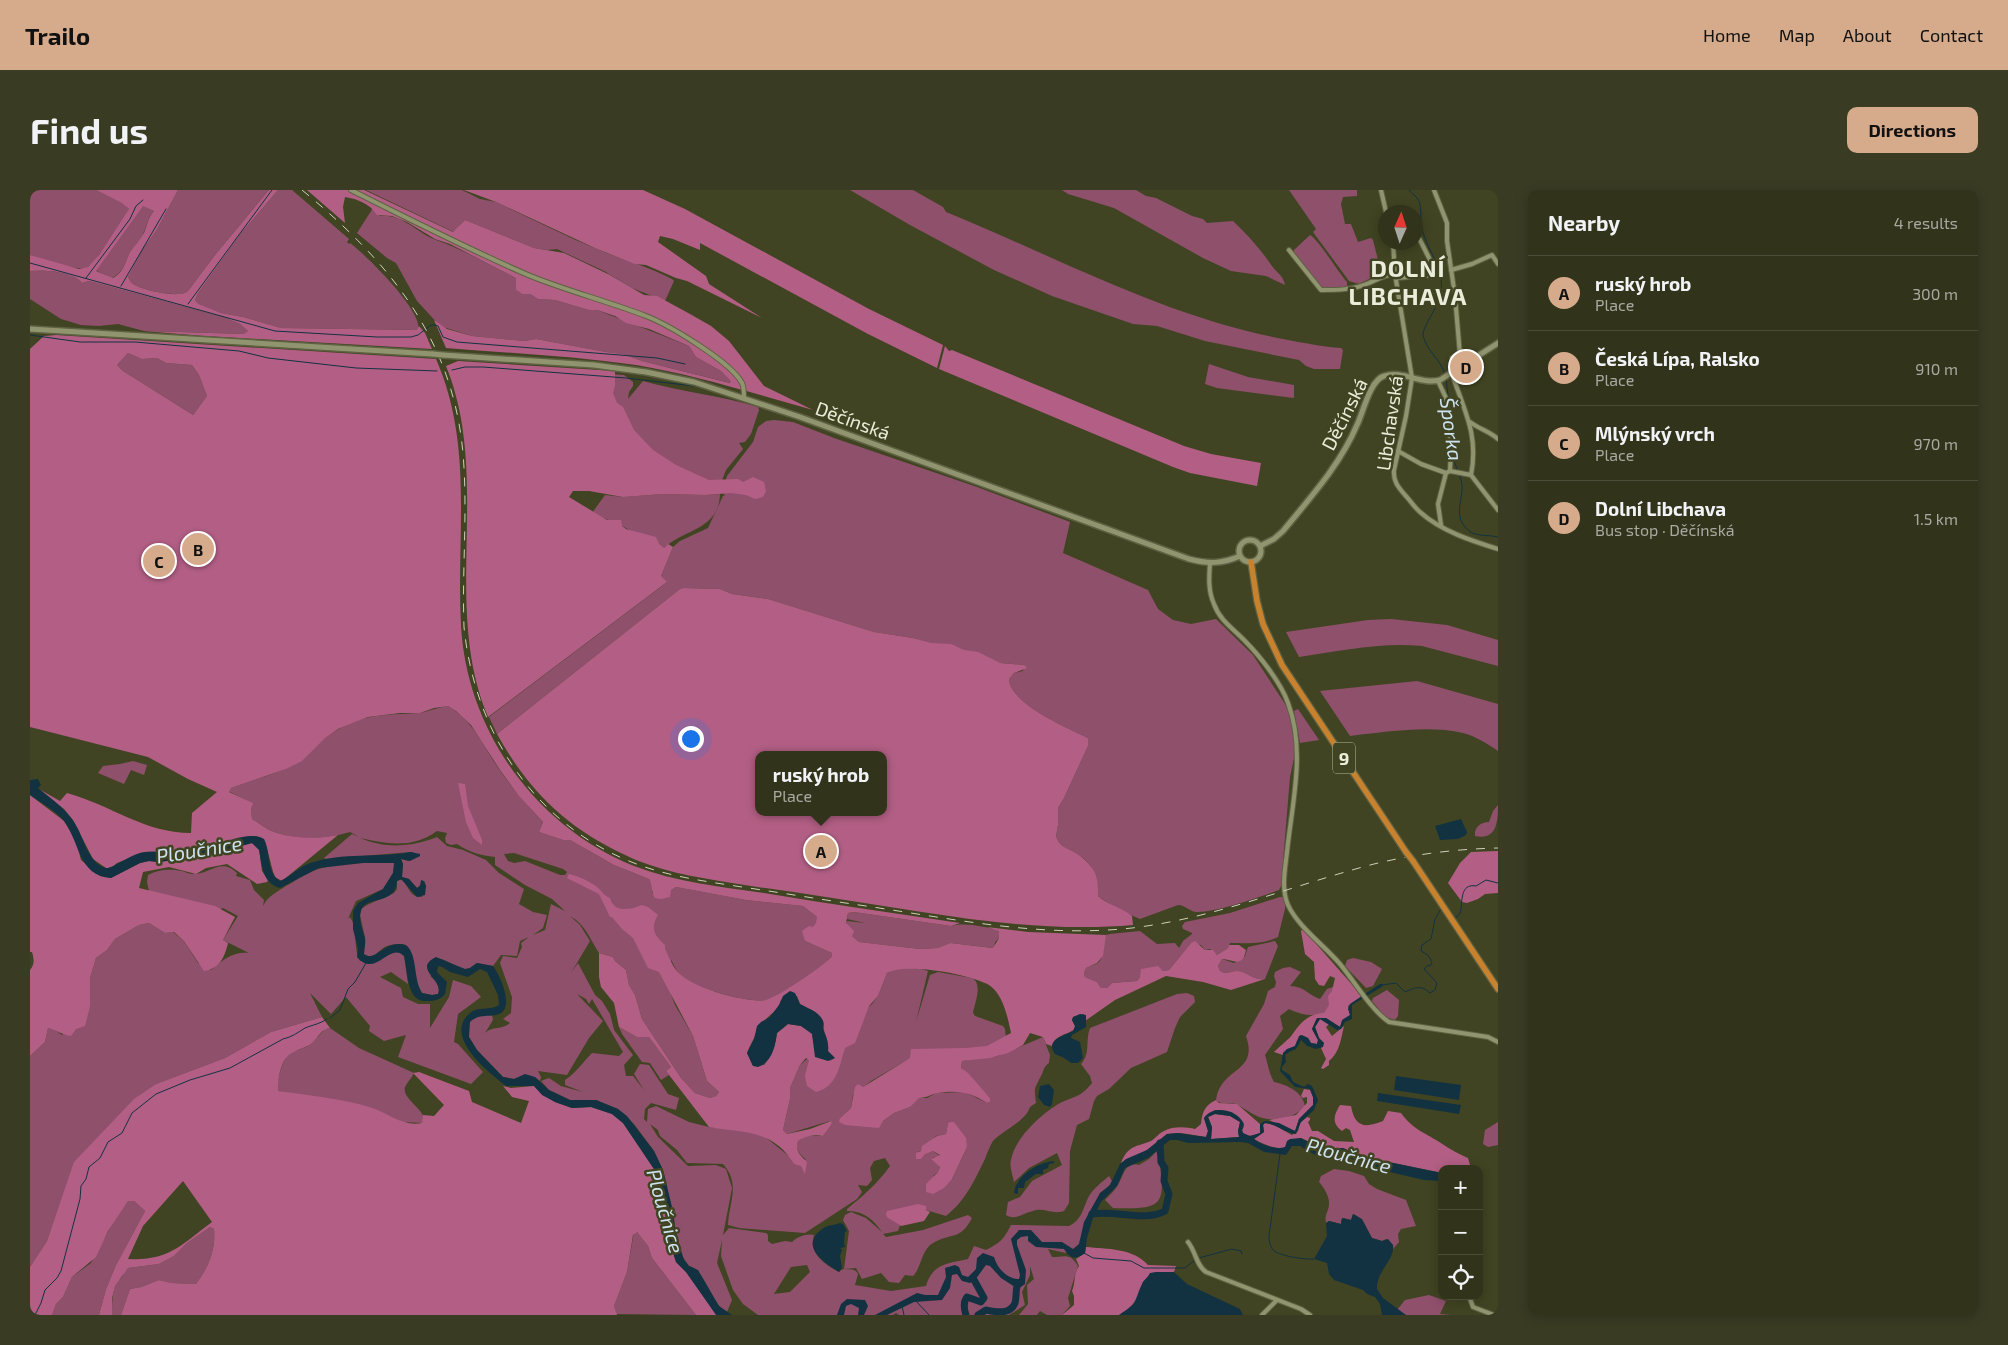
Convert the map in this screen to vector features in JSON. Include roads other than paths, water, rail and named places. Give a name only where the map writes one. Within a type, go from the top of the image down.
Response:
[{"type":"main road","name":"Děčínská","points":[[30,330],[579,363],[627,369],[694,382],[744,398],[1189,559],[1210,563],[1228,561],[1240,556]]},
{"type":"main road","name":"Děčínská","points":[[1260,546],[1280,534],[1345,451],[1376,381],[1382,376],[1389,375],[1440,380],[1498,343]]},
{"type":"main road","points":[[1254,541],[1260,546],[1259,557],[1251,562],[1245,561],[1240,556],[1239,549],[1244,542],[1254,541]]},
{"type":"main road","name":"9","points":[[1251,562],[1257,601],[1263,624],[1282,665],[1498,989]]},
{"type":"street","points":[[351,190],[527,274],[647,317],[683,336],[724,363],[741,380],[744,386],[744,398]]},
{"type":"street","points":[[1381,190],[1384,205]]},
{"type":"street","points":[[1434,190],[1447,223],[1451,270],[1456,296],[1460,355],[1467,363]]},
{"type":"street","points":[[1289,250],[1321,290],[1355,287],[1376,278],[1435,275],[1434,268],[1423,246]]},
{"type":"street","name":"Libchavská","points":[[1393,250],[1395,276],[1412,378],[1394,470],[1396,483],[1419,511],[1441,525],[1472,540],[1498,549]]},
{"type":"street","points":[[1451,270],[1498,254]]},
{"type":"street","points":[[1492,255],[1498,264]]},
{"type":"street","points":[[1460,355],[1457,354],[1452,358],[1453,373],[1470,422],[1474,461],[1471,475]]},
{"type":"street","points":[[1440,380],[1446,398],[1451,449],[1450,471]]},
{"type":"street","points":[[1470,422],[1475,426],[1488,430],[1498,438]]},
{"type":"street","points":[[1398,452],[1421,464],[1446,473],[1450,471],[1471,475],[1498,510]]},
{"type":"street","points":[[1441,525],[1438,504],[1446,473]]},
{"type":"street","points":[[1210,563],[1210,590],[1217,611],[1253,650],[1282,690],[1290,706],[1298,741],[1298,764],[1284,874],[1288,904],[1302,923],[1340,964],[1381,1017],[1396,1024],[1488,1037],[1498,1042]]},
{"type":"street","points":[[1188,1242],[1199,1266],[1206,1272],[1301,1309],[1310,1315]]},
{"type":"street","points":[[1262,1315],[1277,1300]]},
{"type":"street","points":[[1470,1300],[1473,1307],[1494,1315]]},
{"type":"water","name":"Ploučnice","points":[[38,779],[41,785],[38,788],[70,817],[92,857],[100,866],[106,868],[141,853],[179,851],[249,836],[257,836],[264,839],[271,867],[280,881],[310,863],[335,857],[411,852],[420,854],[420,856],[410,861],[401,859],[403,864],[402,877],[409,879],[417,888],[420,886],[421,880],[424,881],[426,886],[425,895],[417,897],[401,879],[397,881],[392,894],[364,906],[360,917],[365,940],[364,954],[373,956],[392,945],[406,945],[410,949],[414,961],[417,981],[422,993],[432,995],[438,994],[439,989],[427,966],[429,961],[436,957],[465,969],[477,963],[493,966],[503,984],[506,1000],[505,1007],[502,1012],[496,1015],[479,1017],[470,1022],[469,1037],[477,1050],[503,1077],[514,1079],[525,1074],[535,1077],[549,1090],[570,1100],[596,1100],[618,1109],[627,1116],[654,1151],[663,1170],[673,1211],[676,1234],[684,1260],[689,1266],[698,1270],[719,1306],[732,1315],[716,1315],[686,1272],[676,1262],[670,1243],[664,1205],[658,1192],[656,1172],[623,1123],[612,1114],[591,1107],[572,1108],[555,1102],[542,1095],[534,1086],[506,1086],[471,1053],[461,1032],[463,1022],[473,1011],[499,1005],[498,995],[487,972],[480,969],[468,977],[450,972],[438,966],[437,972],[447,982],[445,994],[441,998],[427,1001],[415,997],[407,977],[404,956],[393,953],[370,964],[364,963],[357,957],[358,949],[353,929],[353,911],[358,903],[383,889],[393,873],[394,863],[363,863],[319,868],[280,888],[274,886],[266,878],[259,850],[252,843],[200,857],[140,863],[111,878],[100,876],[86,865],[69,829],[61,817],[30,795],[30,780]]},
{"type":"water","points":[[1461,819],[1467,832],[1466,835],[1458,839],[1440,840],[1435,826]]},
{"type":"water","name":"Ploučnice","points":[[1380,984],[1383,984],[1383,986],[1352,1005],[1352,1019],[1345,1022],[1341,1029],[1337,1030],[1320,1019],[1315,1027],[1319,1038],[1324,1043],[1323,1047],[1316,1049],[1307,1046],[1301,1040],[1296,1049],[1285,1055],[1286,1062],[1282,1070],[1290,1075],[1293,1082],[1304,1087],[1308,1084],[1312,1086],[1318,1100],[1314,1110],[1301,1122],[1296,1134],[1265,1123],[1263,1125],[1264,1132],[1254,1139],[1265,1145],[1277,1148],[1285,1147],[1290,1139],[1301,1138],[1324,1148],[1343,1148],[1361,1156],[1438,1172],[1438,1181],[1424,1180],[1364,1166],[1355,1160],[1336,1154],[1317,1156],[1300,1146],[1292,1146],[1286,1155],[1264,1152],[1248,1143],[1188,1143],[1170,1140],[1148,1158],[1125,1168],[1117,1186],[1101,1202],[1093,1218],[1085,1253],[1082,1255],[1071,1257],[1064,1249],[1036,1247],[1028,1241],[1028,1236],[1021,1237],[1017,1240],[1017,1245],[1026,1270],[1025,1284],[1018,1289],[1001,1278],[990,1266],[986,1265],[975,1280],[970,1283],[962,1281],[957,1274],[952,1275],[950,1288],[942,1300],[914,1302],[887,1315],[875,1315],[917,1293],[938,1295],[946,1277],[945,1268],[955,1265],[959,1267],[962,1275],[968,1277],[976,1269],[977,1258],[983,1253],[994,1257],[997,1265],[1007,1275],[1019,1279],[1020,1275],[1011,1239],[1019,1230],[1031,1230],[1042,1242],[1062,1242],[1073,1249],[1079,1244],[1084,1222],[1090,1211],[1100,1193],[1110,1185],[1120,1164],[1126,1159],[1147,1150],[1167,1134],[1177,1133],[1206,1137],[1208,1131],[1204,1118],[1213,1111],[1225,1110],[1236,1115],[1244,1124],[1243,1133],[1250,1136],[1260,1133],[1260,1124],[1265,1121],[1279,1123],[1295,1131],[1299,1119],[1313,1105],[1313,1097],[1310,1089],[1295,1087],[1280,1071],[1283,1053],[1295,1046],[1301,1035],[1308,1038],[1311,1043],[1317,1044],[1318,1040],[1312,1029],[1317,1018],[1326,1018],[1340,1027],[1342,1020],[1350,1015],[1348,1009],[1350,1004]],"holes":[[[1215,1114],[1230,1116],[1240,1122],[1239,1137],[1211,1139],[1212,1127],[1208,1117]]]},
{"type":"water","points":[[790,991],[795,993],[800,1004],[816,1013],[824,1022],[823,1031],[828,1041],[828,1051],[835,1058],[828,1061],[815,1057],[812,1034],[801,1026],[788,1024],[777,1033],[772,1053],[767,1061],[758,1067],[753,1066],[747,1053],[754,1039],[757,1026],[770,1017],[783,996]]},
{"type":"water","points":[[1080,1014],[1086,1015],[1086,1027],[1072,1035],[1071,1038],[1080,1042],[1083,1058],[1078,1063],[1071,1063],[1055,1054],[1052,1045],[1056,1039],[1073,1031],[1075,1026],[1072,1020],[1073,1017]]},
{"type":"water","points":[[1396,1076],[1461,1085],[1459,1100],[1394,1090]]},
{"type":"water","points":[[1049,1084],[1054,1090],[1050,1107],[1044,1105],[1038,1097],[1040,1086]]},
{"type":"water","points":[[1378,1093],[1461,1105],[1459,1114],[1377,1101]]},
{"type":"water","points":[[1054,1161],[1054,1163],[1049,1164],[1048,1168],[1043,1170],[1043,1174],[1036,1174],[1025,1182],[1024,1188],[1018,1188],[1018,1194],[1014,1193],[1019,1181],[1029,1171],[1042,1164]]},
{"type":"water","points":[[1353,1214],[1362,1219],[1372,1238],[1382,1241],[1388,1239],[1393,1245],[1391,1256],[1379,1277],[1377,1289],[1383,1298],[1406,1315],[1382,1315],[1380,1304],[1375,1297],[1363,1290],[1334,1280],[1329,1274],[1327,1263],[1314,1259],[1327,1236],[1326,1223],[1329,1221],[1341,1224],[1342,1218],[1351,1220]]},
{"type":"water","points":[[843,1224],[847,1231],[845,1232],[845,1247],[840,1248],[842,1250],[840,1256],[842,1268],[839,1272],[825,1263],[815,1252],[813,1240],[817,1233],[825,1227]]},
{"type":"water","points":[[1174,1272],[1187,1284],[1240,1309],[1243,1315],[1119,1315],[1133,1304],[1143,1282],[1150,1273]]},
{"type":"water","points":[[847,1299],[865,1300],[868,1306],[864,1315],[858,1315],[859,1308],[851,1304],[846,1306],[844,1315],[837,1315],[841,1304]]},
{"type":"waterway","points":[[188,304],[272,190]]},
{"type":"waterway","name":"Šporka","points":[[1409,190],[1419,201],[1424,237],[1439,270],[1441,279],[1440,297],[1423,335],[1427,346],[1441,365],[1445,375]]},
{"type":"waterway","points":[[86,278],[130,219],[136,206],[143,200]]},
{"type":"waterway","points":[[121,286],[166,209]]},
{"type":"waterway","points":[[30,263],[275,331],[411,337],[418,335],[431,325],[435,325],[438,326],[443,337],[457,342],[657,358],[685,364]]},
{"type":"waterway","points":[[30,335],[80,342],[135,342],[239,351],[268,358],[356,368],[437,371]]},
{"type":"waterway","points":[[452,370],[465,367],[483,367],[626,378],[694,386]]},
{"type":"waterway","name":"Šporka","points":[[1446,379],[1454,461],[1458,471]]},
{"type":"waterway","name":"Šporka","points":[[1459,475],[1462,481],[1461,521],[1474,534],[1498,537]]},
{"type":"waterway","name":"Šporka","points":[[1453,920],[1460,914],[1464,891],[1467,888],[1476,886],[1486,880],[1498,883]]},
{"type":"waterway","name":"Šporka","points":[[1382,985],[1396,983],[1405,992],[1418,988],[1423,988],[1430,993],[1435,990],[1437,983],[1424,969],[1431,965],[1432,962],[1428,955],[1421,951],[1422,945],[1431,939],[1435,919],[1441,909]]},
{"type":"waterway","points":[[330,1018],[340,1010],[348,989],[355,982],[366,963]]},
{"type":"waterway","points":[[35,1315],[45,1290],[61,1271],[80,1199],[81,1186],[86,1179],[89,1167],[100,1158],[108,1142],[122,1133],[132,1113],[156,1094],[190,1080],[230,1068],[283,1039],[327,1019]]},
{"type":"waterway","points":[[1092,1214],[1110,1213],[1149,1216],[1165,1211],[1169,1194],[1164,1181],[1165,1168],[1161,1162],[1160,1143]]},
{"type":"waterway","points":[[1280,1154],[1269,1236],[1270,1244],[1274,1251],[1282,1254],[1314,1259]]},
{"type":"waterway","points":[[1199,1258],[1232,1249],[1241,1251],[1242,1254]]},
{"type":"waterway","points":[[1084,1253],[1093,1258],[1131,1261],[1144,1268],[1185,1268],[1195,1260]]},
{"type":"waterway","points":[[966,1315],[964,1306],[967,1297],[981,1302],[984,1298],[973,1278]]},
{"type":"waterway","points":[[978,1315],[986,1310],[1002,1312],[1013,1307],[1018,1283]]},
{"type":"waterway","points":[[916,1301],[929,1315]]},
{"type":"waterway","points":[[902,1306],[904,1315]]},
{"type":"railway","points":[[302,190],[335,218],[392,278],[415,311],[434,346],[449,383],[459,424],[464,468],[464,627],[471,668],[482,706],[499,742],[520,776],[545,805],[575,831],[610,852],[648,868],[683,877],[998,926],[1065,931],[1132,928],[1163,923],[1224,909],[1389,860],[1436,853],[1498,848]]},
{"type":"place","name":"Dolní Libchava","points":[[1466,367]]},
{"type":"place","name":"Česká Lípa, Ralsko","points":[[198,549]]},
{"type":"place","name":"Mlýnský vrch","points":[[159,561]]},
{"type":"place","name":"ruský hrob","points":[[821,851]]},
{"type":"district","name":"DOLNÍ LIBCHAVA","points":[[1408,281]]}]
